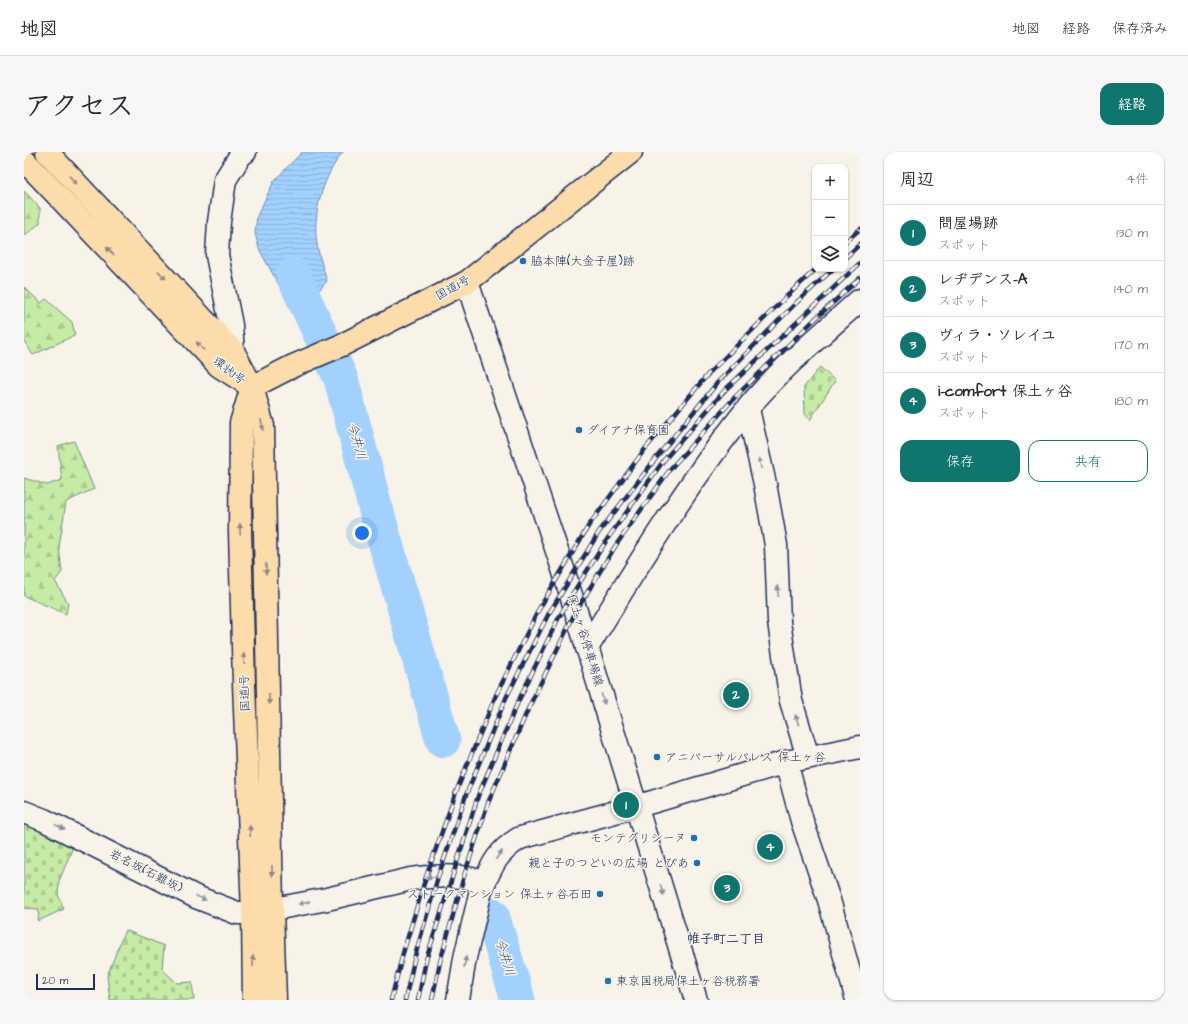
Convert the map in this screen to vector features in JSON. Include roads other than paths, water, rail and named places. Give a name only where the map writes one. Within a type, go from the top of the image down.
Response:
[{"type":"main road","name":"環状1号","points":[[47,152],[233,352],[252,387]]},
{"type":"main road","name":"国道1号","points":[[254,1000],[262,911],[263,426],[252,387],[293,366],[342,345],[467,282],[631,152]]},
{"type":"main road","name":"環状1号","points":[[24,160],[219,366],[252,387]]},
{"type":"main road","name":"国道1号","points":[[262,911],[275,1000]]},
{"type":"street","points":[[233,352],[231,325],[217,255],[218,222],[225,180],[240,156],[245,152]]},
{"type":"street","name":"保土ヶ谷停車場線","points":[[467,282],[555,543],[696,1000]]},
{"type":"street","points":[[587,648],[660,530],[698,474],[748,409],[782,371],[860,300]]},
{"type":"street","points":[[748,409],[765,484],[776,545],[779,622],[791,701],[808,757]]},
{"type":"street","points":[[458,1000],[465,958],[481,890],[497,857],[508,845],[520,838],[636,807],[786,762],[860,747]]},
{"type":"street","points":[[786,762],[802,821],[829,900],[857,1000]]},
{"type":"street","name":"岩名坂(石難坂)","points":[[24,812],[51,823],[196,896],[237,913],[262,911],[327,899],[411,879],[426,877],[464,876],[476,880],[481,890]]},
{"type":"water","points":[[302,152],[343,152],[331,170],[326,181],[319,202],[317,214],[316,236],[320,259],[327,281],[315,295],[325,313],[301,325],[259,249],[255,233],[257,216],[274,181]]},
{"type":"waterway","name":"今井川","points":[[293,275],[341,379],[376,510],[443,740]]},
{"type":"waterway","name":"今井川","points":[[492,915],[518,1000]]},
{"type":"railway","points":[[848,239],[860,229]]},
{"type":"railway","points":[[848,255],[860,244]]},
{"type":"railway","points":[[418,1000],[426,960],[478,796],[517,704],[557,621],[571,596],[608,538],[664,460],[726,389],[860,263]]},
{"type":"railway","points":[[391,1000],[403,953],[426,877],[456,792],[496,695],[539,609],[589,525],[645,449],[709,373],[813,272]]},
{"type":"railway","points":[[405,1000],[415,956],[438,877],[466,795],[506,698],[548,615],[599,532],[718,382],[797,302],[830,272]]},
{"type":"railway","points":[[432,1000],[440,962],[464,876],[488,803],[529,707],[576,611],[616,545],[671,468],[736,396],[815,319],[860,278]]},
{"type":"place","name":"脇本陣(大金子屋)跡","points":[[523,261]]},
{"type":"place","name":"ダイアナ保育園","points":[[579,430]]},
{"type":"place","name":"レヂデンス-A","points":[[736,695]]},
{"type":"place","name":"アニバーサルパレス 保土ヶ谷","points":[[657,757]]},
{"type":"place","name":"問屋場跡","points":[[626,805]]},
{"type":"place","name":"モンテグリシーヌ","points":[[694,838]]},
{"type":"place","name":"i-comfort 保土ヶ谷","points":[[770,847]]},
{"type":"place","name":"親と子のつどいの広場 とぴあ","points":[[697,863]]},
{"type":"place","name":"ヴィラ・ソレイユ","points":[[727,888]]},
{"type":"place","name":"ストークマンション 保土ヶ谷石田","points":[[600,894]]},
{"type":"place","name":"東京国税局保土ヶ谷税務署","points":[[608,981]]},
{"type":"district","name":"帷子町二丁目","points":[[726,939]]}]
